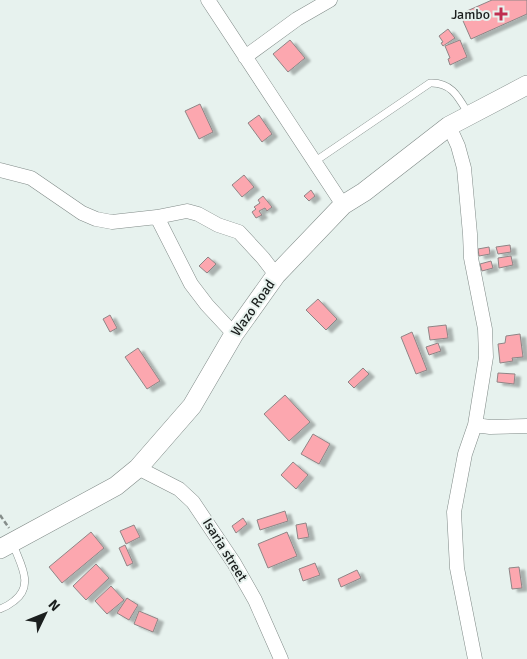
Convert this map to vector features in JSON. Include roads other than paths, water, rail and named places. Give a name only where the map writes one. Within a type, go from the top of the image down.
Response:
[{"type":"main road","name":"Wazo Road","points":[[6,545],[116,486],[138,468],[192,406],[234,334],[276,275],[343,205],[364,192],[449,126],[527,85]]},
{"type":"street","points":[[208,0],[343,205]]},
{"type":"street","points":[[245,57],[297,19],[330,0]]},
{"type":"street","points":[[449,126],[458,146],[464,168],[471,258],[485,329],[486,357],[475,426],[466,454],[454,512],[456,568],[475,659]]},
{"type":"street","points":[[0,170],[31,178],[82,213],[96,219],[112,222],[158,217],[187,211],[198,214],[218,225],[239,232],[276,275]]},
{"type":"street","points":[[158,217],[191,284],[207,305],[234,334]]},
{"type":"street","points":[[475,426],[527,426]]},
{"type":"street","name":"Isaria street","points":[[138,468],[179,489],[193,502],[229,555],[255,600],[281,659]]},
{"type":"lane","points":[[314,162],[430,83],[438,82],[446,85],[456,94],[469,115]]},
{"type":"lane","points":[[0,609],[6,607],[20,596],[25,585],[23,570],[6,545]]},
{"type":"place","name":"Jambo","points":[[501,14]]}]
